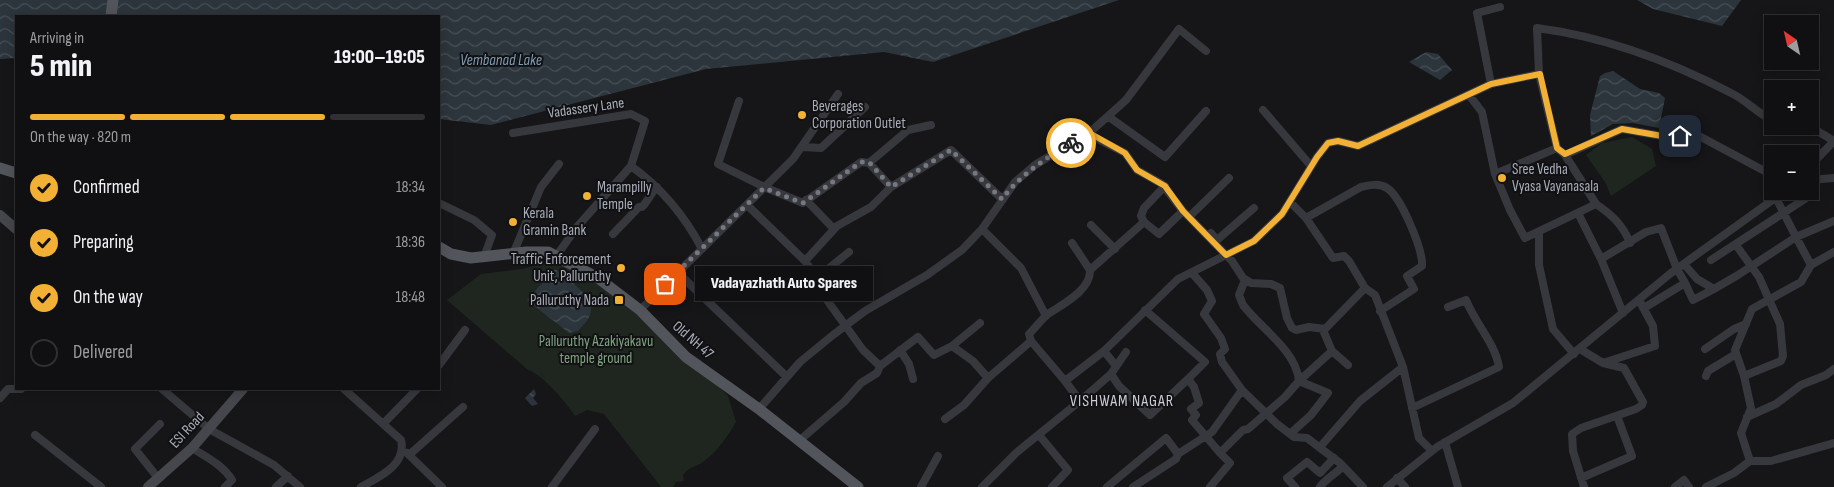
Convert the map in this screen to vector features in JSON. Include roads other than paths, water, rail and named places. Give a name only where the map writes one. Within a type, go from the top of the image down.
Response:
[{"type":"main road","points":[[111,15],[113,0]]},
{"type":"main road","points":[[0,168],[15,173]]},
{"type":"main road","points":[[0,215],[15,228]]},
{"type":"main road","name":"Old NH 47","points":[[440,248],[451,254],[464,257],[548,252],[598,278],[640,310],[686,357],[759,409],[858,487]]},
{"type":"main road","name":"ESI Road","points":[[148,487],[192,448],[242,390]]},
{"type":"street","points":[[1491,84],[1477,13],[1500,7]]},
{"type":"street","points":[[1630,243],[1624,228],[1596,204],[1565,154],[1557,148],[1540,74],[1537,28],[1568,32],[1646,54],[1734,94],[1764,116]]},
{"type":"street","points":[[759,409],[800,362],[847,325],[928,275],[962,250],[982,229],[1015,182],[1035,165],[1088,134],[1109,117],[1126,100],[1179,29],[1206,51]]},
{"type":"street","points":[[1065,381],[1104,351],[1178,279],[1254,241],[1282,214],[1311,166],[1325,147],[1332,141],[1358,146],[1491,84],[1540,74]]},
{"type":"street","points":[[640,310],[803,147],[838,94]]},
{"type":"street","points":[[1469,95],[1482,112],[1495,174],[1510,210],[1525,238],[1596,204]]},
{"type":"street","points":[[739,101],[718,164],[764,188],[803,203],[861,162],[869,162],[908,130],[930,126]]},
{"type":"street","points":[[803,147],[821,148],[865,107]]},
{"type":"street","points":[[1109,117],[1165,157],[1206,110]]},
{"type":"street","points":[[1263,110],[1311,166]]},
{"type":"street","name":"Vadassery Lane","points":[[513,133],[631,114],[645,121],[630,166]]},
{"type":"street","points":[[1565,154],[1622,129],[1662,136],[1698,136],[1764,171]]},
{"type":"street","points":[[1819,132],[1834,141],[1819,157]]},
{"type":"street","points":[[1088,134],[1125,153],[1137,170],[1165,186],[1226,255],[1245,280],[1256,284],[1271,284],[1280,288],[1286,318],[1292,328],[1296,330],[1309,327],[1322,330],[1338,318],[1365,288]]},
{"type":"street","points":[[1495,174],[1557,148]]},
{"type":"street","points":[[805,261],[834,229],[871,207],[891,187],[951,150],[1002,199]]},
{"type":"street","points":[[869,162],[891,187]]},
{"type":"street","points":[[513,254],[541,188],[559,164]]},
{"type":"street","points":[[557,255],[577,227],[630,166],[657,187],[694,233],[702,249]]},
{"type":"street","points":[[1165,186],[1144,208],[1141,216],[1144,222],[1159,234],[1188,214],[1229,178]]},
{"type":"street","points":[[1819,179],[1834,178]]},
{"type":"street","points":[[1306,218],[1361,187],[1378,184],[1388,189],[1398,199],[1418,244],[1422,266],[1407,276],[1414,289],[1380,312]]},
{"type":"street","points":[[613,234],[639,207],[642,207],[657,187]]},
{"type":"street","points":[[806,200],[834,229]]},
{"type":"street","points":[[1387,487],[1444,442],[1513,403],[1680,266],[1773,200]]},
{"type":"street","points":[[1777,200],[1811,265]]},
{"type":"street","points":[[1711,260],[1804,200]]},
{"type":"street","points":[[1290,202],[1306,218],[1333,258],[1344,256],[1349,260],[1365,288],[1375,295],[1380,312],[1403,367],[1419,438],[1432,451]]},
{"type":"street","points":[[440,203],[474,220],[492,235],[484,257]]},
{"type":"street","points":[[747,205],[805,261],[817,278],[824,296],[847,325],[863,350],[880,366]]},
{"type":"street","points":[[1188,214],[1217,240],[1254,208]]},
{"type":"street","points":[[1578,213],[1601,260],[1623,313]]},
{"type":"street","points":[[1601,260],[1646,232],[1662,228],[1680,266],[1693,300],[1751,267],[1796,238],[1834,221]]},
{"type":"street","points":[[1090,270],[1144,222]]},
{"type":"street","points":[[1091,225],[1115,249]]},
{"type":"street","points":[[982,229],[1021,268],[1046,316]]},
{"type":"street","points":[[1539,232],[1539,265],[1553,329],[1577,352],[1603,363],[1624,368],[1643,402],[1636,409],[1581,428],[1572,434],[1573,451],[1584,487]]},
{"type":"street","points":[[1072,243],[1090,270],[1090,277],[1084,287],[1046,316],[1029,334],[1031,341],[1080,401]]},
{"type":"street","points":[[1736,245],[1769,299],[1780,324],[1781,361],[1744,376]]},
{"type":"street","points":[[817,278],[849,252]]},
{"type":"street","points":[[1750,461],[1741,433],[1751,408],[1744,376],[1735,350],[1752,309],[1801,282],[1811,265],[1834,252]]},
{"type":"street","points":[[1680,266],[1697,279],[1714,288]]},
{"type":"street","points":[[677,272],[787,377]]},
{"type":"street","points":[[1192,273],[1207,290],[1212,302],[1204,314],[1221,338],[1225,349],[1220,354],[1222,362],[1242,390],[1294,437],[1307,438],[1344,466],[1363,487]]},
{"type":"street","points":[[1245,280],[1238,295],[1243,305],[1290,357],[1298,369],[1299,381]]},
{"type":"street","points":[[1644,308],[1685,283]]},
{"type":"street","points":[[1412,408],[1499,367],[1496,354],[1479,328],[1466,300],[1448,307]]},
{"type":"street","points":[[1603,363],[1655,346],[1652,326],[1639,300]]},
{"type":"street","points":[[1111,374],[1119,386],[1150,415],[1205,362],[1145,310]]},
{"type":"street","points":[[800,440],[844,402],[861,383],[877,373],[880,366],[918,337],[934,355],[952,346],[980,323]]},
{"type":"street","points":[[1705,349],[1734,329],[1746,324]]},
{"type":"street","points":[[440,364],[465,330]]},
{"type":"street","points":[[1322,330],[1332,351],[1348,365]]},
{"type":"street","points":[[945,419],[964,405],[988,378],[1031,341]]},
{"type":"street","points":[[952,346],[973,361],[988,378]]},
{"type":"street","points":[[900,350],[908,364],[913,379]]},
{"type":"street","points":[[1104,351],[1116,366]]},
{"type":"street","points":[[1220,452],[1243,430],[1248,429],[1285,397],[1299,381],[1332,351]]},
{"type":"street","points":[[982,487],[1016,453],[1111,374],[1126,352]]},
{"type":"street","points":[[1706,376],[1708,371],[1736,354]]},
{"type":"street","points":[[1320,447],[1360,400],[1403,367]]},
{"type":"street","points":[[1747,417],[1776,404],[1801,385],[1826,375],[1834,369]]},
{"type":"street","points":[[1188,379],[1194,387],[1199,403],[1192,409],[1196,415],[1192,420],[1230,463],[1210,487]]},
{"type":"street","points":[[1290,434],[1311,415],[1328,393],[1299,381]]},
{"type":"street","points":[[0,398],[8,389],[15,389]]},
{"type":"street","points":[[163,390],[208,429],[259,456],[288,476],[300,487]]},
{"type":"street","points":[[345,390],[402,440],[406,452],[442,487]]},
{"type":"street","points":[[383,424],[416,390]]},
{"type":"street","points":[[1133,487],[1176,459],[1178,454],[1212,432],[1242,390]]},
{"type":"street","points":[[361,487],[397,463],[406,452],[463,407]]},
{"type":"street","points":[[1581,478],[1632,456],[1617,416]]},
{"type":"street","points":[[158,478],[148,462],[135,449],[160,424]]},
{"type":"street","points":[[552,487],[596,430]]},
{"type":"street","points":[[35,435],[97,486]]},
{"type":"street","points":[[1039,435],[1068,470],[1052,487]]},
{"type":"street","points":[[1108,487],[1166,438],[1178,454]]},
{"type":"street","points":[[1444,442],[1458,487]]},
{"type":"street","points":[[1706,487],[1734,473],[1750,461],[1771,461],[1834,443]]},
{"type":"street","points":[[192,448],[220,466],[230,477],[232,480],[225,487]]},
{"type":"street","points":[[921,487],[938,456]]},
{"type":"street","points":[[1295,487],[1287,478],[1307,462],[1320,473],[1334,458]]},
{"type":"street","points":[[1320,487],[1324,480],[1336,475],[1344,466]]},
{"type":"street","points":[[276,487],[288,476]]},
{"type":"street","points":[[1397,478],[1405,487]]},
{"type":"street","points":[[1675,487],[1684,480],[1689,487]]},
{"type":"water","name":"Vembanad Lake","points":[[0,0],[1119,0],[933,62],[884,52],[706,69],[491,125],[440,119],[440,15],[15,15],[15,58],[0,59]]},
{"type":"water","points":[[1637,0],[1741,0],[1722,26],[1653,9]]},
{"type":"water","points":[[1426,52],[1438,54],[1452,70],[1440,80],[1409,62]]},
{"type":"water","points":[[1613,71],[1640,89],[1659,93],[1665,98],[1659,128],[1633,123],[1613,124],[1591,136],[1590,115],[1600,76]]},
{"type":"water","points":[[555,269],[573,283],[589,301],[590,315],[578,331],[569,333],[527,300]]},
{"type":"water","points":[[534,389],[536,394],[533,398],[538,404],[532,406],[525,398]]},
{"type":"place","name":"Beverages Corporation Outlet","points":[[802,115]]},
{"type":"place","name":"Sree Vedha Vyasa Vayanasala","points":[[1502,178]]},
{"type":"place","name":"Marampilly Temple","points":[[587,196]]},
{"type":"place","name":"Kerala Gramin Bank","points":[[513,222]]},
{"type":"place","name":"Traffic Enforcement Unit, Palluruthy","points":[[621,268]]},
{"type":"place","name":"Vadayazhath Auto Spares","points":[[665,284]]},
{"type":"place","name":"Palluruthy Nada","points":[[619,300]]},
{"type":"district","name":"VISHWAM NAGAR","points":[[1122,401]]},
{"type":"park label","name":"Palluruthy Azakiyakavu temple ground","points":[[596,350]]}]
